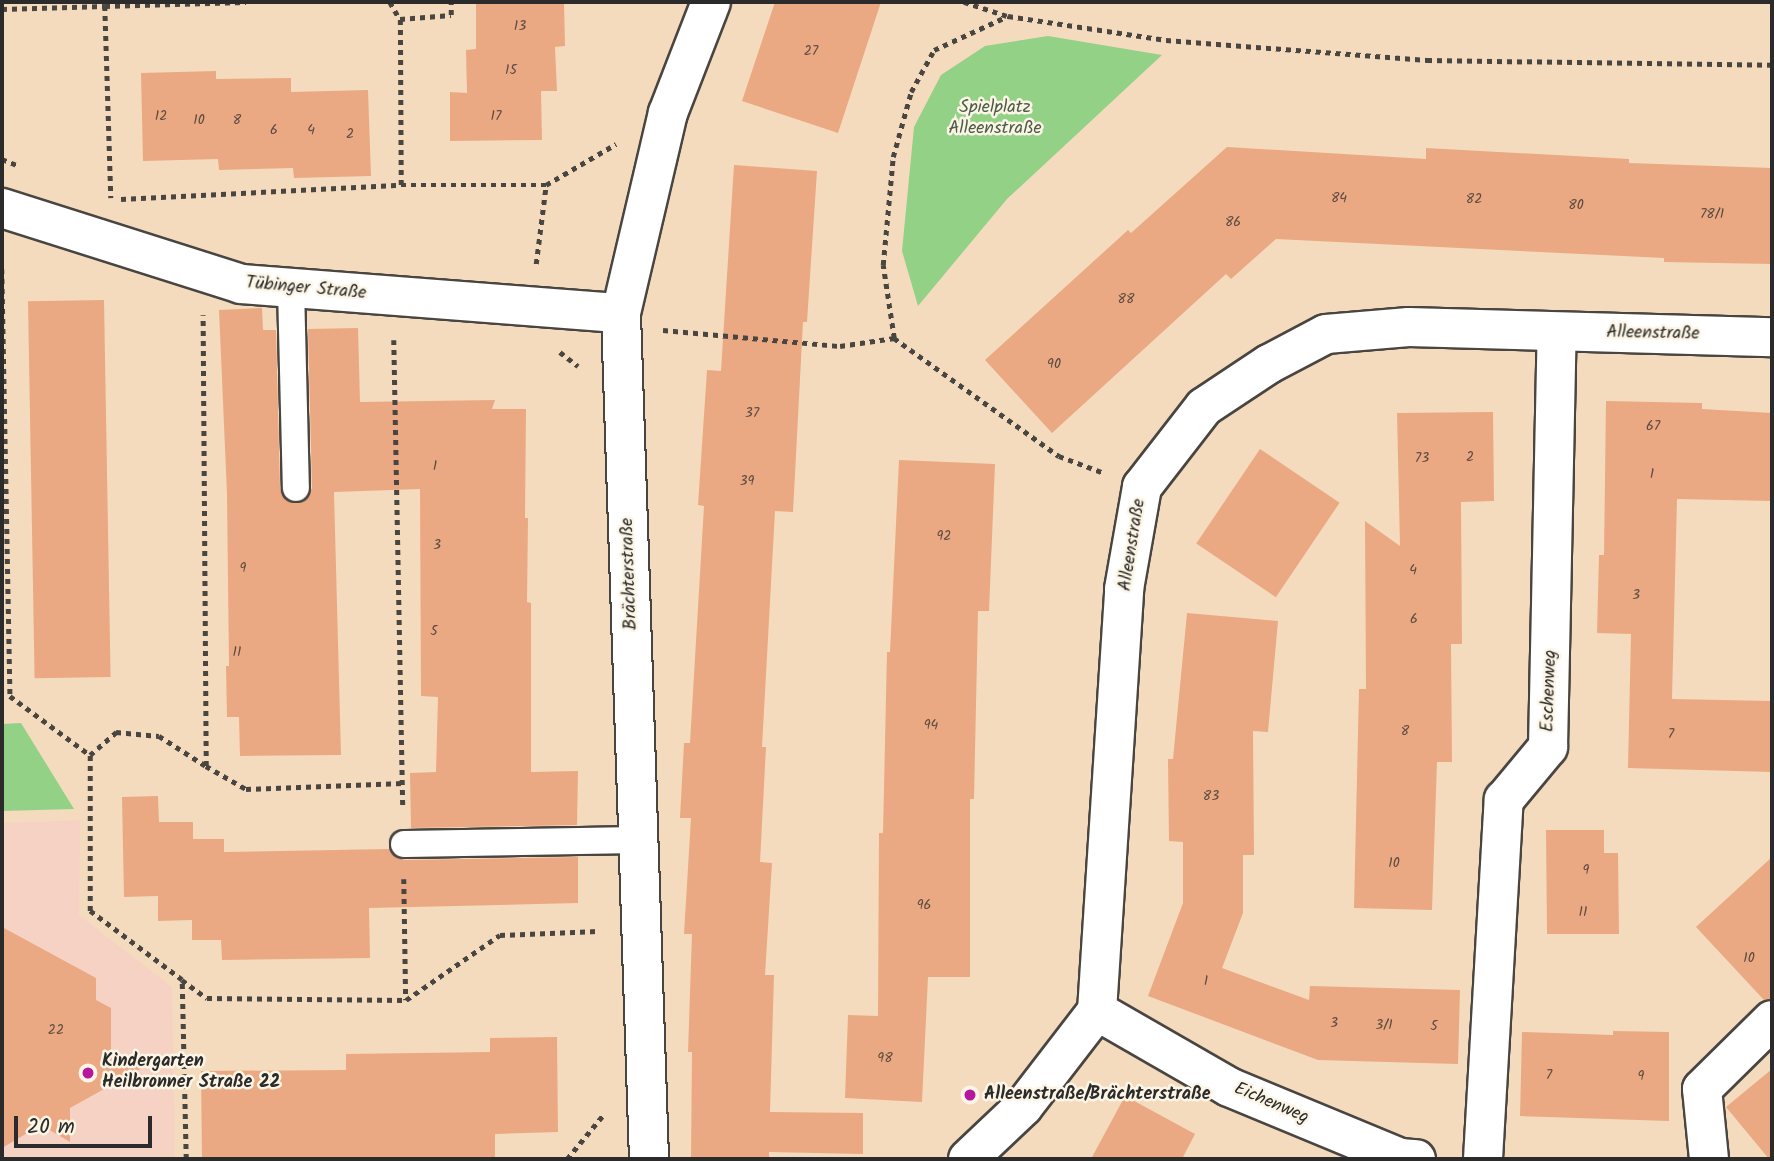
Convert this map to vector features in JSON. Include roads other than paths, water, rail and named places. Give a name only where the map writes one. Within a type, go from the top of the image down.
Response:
[{"type":"street","name":"Brächterstraße","points":[[649,1159],[621,313],[668,113],[711,2]]},
{"type":"street","name":"Tübinger Straße","points":[[2,208],[241,284],[621,313]]},
{"type":"street","name":"Alleenstraße","points":[[1097,1011],[1124,589],[1142,487],[1205,407],[1269,364],[1326,334],[1409,327],[1772,337]]},
{"type":"street","name":"Eschenweg","points":[[1483,1159],[1504,800],[1548,747],[1557,332]]},
{"type":"street","points":[[968,1159],[1023,1107],[1097,1011]]},
{"type":"street","name":"Eichenweg","points":[[1097,1011],[1229,1087],[1400,1158],[1416,1159]]},
{"type":"street","points":[[1709,1159],[1702,1089],[1772,1020]]},
{"type":"lane","points":[[291,288],[296,488]]},
{"type":"lane","points":[[404,844],[639,840]]},
{"type":"place","name":"Kindergarten Heilbronner Straße 22","points":[[88,1073]]},
{"type":"place","name":"Alleenstraße/Brächterstraße","points":[[970,1095]]},
{"type":"park label","name":"Spielplatz Alleenstraße","points":[[995,119]]}]
